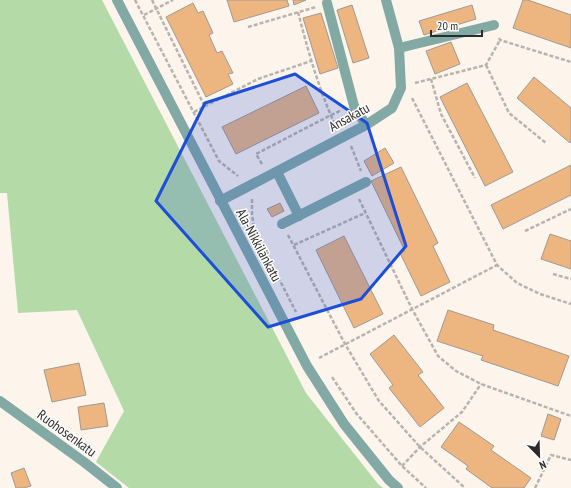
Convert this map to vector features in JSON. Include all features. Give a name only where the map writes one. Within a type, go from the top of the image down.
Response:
[{"type":"street","name":"Ala-Nikkilänkatu","points":[[117,0],[307,366],[344,424],[388,480],[398,488]]},
{"type":"street","name":"Ansakatu","points":[[220,201],[342,138],[366,125],[392,108],[401,88],[399,48],[386,0]]},
{"type":"street","points":[[327,3],[354,106],[366,125]]},
{"type":"street","points":[[399,48],[494,25]]},
{"type":"street","points":[[273,174],[299,216]]},
{"type":"street","points":[[282,224],[366,182]]},
{"type":"street","name":"Ruohosenkatu","points":[[0,401],[117,488]]},
{"type":"path","points":[[135,0],[219,161],[241,178],[252,196],[252,215],[255,232],[298,316]]},
{"type":"path","points":[[152,0],[205,107]]},
{"type":"path","points":[[144,15],[173,0]]},
{"type":"path","points":[[248,27],[327,3]]},
{"type":"path","points":[[298,12],[311,61],[331,115],[342,138],[351,145],[366,182]]},
{"type":"path","points":[[494,25],[500,40]]},
{"type":"path","points":[[500,40],[571,62]]},
{"type":"path","points":[[415,83],[486,65],[500,40]]},
{"type":"path","points":[[194,112],[258,79],[311,61]]},
{"type":"path","points":[[486,65],[509,113],[546,143]]},
{"type":"path","points":[[431,79],[441,114],[475,178]]},
{"type":"path","points":[[412,98],[497,265],[516,283],[540,294],[571,304]]},
{"type":"path","points":[[273,174],[256,154],[331,115],[354,106]]},
{"type":"path","points":[[353,188],[412,309],[438,356],[456,371],[481,384],[571,416]]},
{"type":"path","points":[[525,230],[571,209]]},
{"type":"path","points":[[294,245],[365,213]]},
{"type":"path","points":[[282,224],[345,344],[379,401],[420,447],[465,488]]},
{"type":"path","points":[[323,364],[319,358],[497,265]]},
{"type":"path","points":[[553,274],[571,279]]},
{"type":"path","points":[[331,376],[356,413],[402,466],[426,488]]},
{"type":"path","points":[[402,466],[420,447],[462,412],[481,384]]},
{"type":"path","points":[[535,488],[551,455],[571,460]]},
{"type":"highlighted area","points":[[295,74],[367,123],[406,246],[361,299],[268,327],[156,201],[205,103]]},
{"type":"green space","points":[[0,0],[102,0],[306,393],[378,484],[383,488],[129,488],[96,462],[124,411],[77,310],[18,313],[7,193],[0,193]]},
{"type":"building","points":[[227,0],[287,0],[289,6],[234,22]]},
{"type":"building","points":[[293,0],[306,0],[294,5]]},
{"type":"building","points":[[523,0],[528,0],[571,15],[571,48],[513,28]]},
{"type":"building","points":[[193,3],[198,13],[203,11],[213,33],[209,35],[217,53],[222,51],[233,73],[228,74],[233,84],[206,97],[166,17]]},
{"type":"building","points":[[352,5],[369,58],[353,63],[337,10]]},
{"type":"building","points":[[472,5],[476,19],[424,35],[419,21]]},
{"type":"building","points":[[321,13],[338,68],[320,74],[303,18]]},
{"type":"building","points":[[451,42],[460,64],[435,74],[426,51]]},
{"type":"building","points":[[534,77],[571,108],[570,143],[517,98]]},
{"type":"building","points":[[467,83],[513,172],[485,186],[440,97]]},
{"type":"building","points":[[306,86],[319,113],[236,154],[222,127]]},
{"type":"building","points":[[385,148],[394,163],[372,176],[364,161]]},
{"type":"building","points":[[571,165],[571,195],[503,229],[491,205]]},
{"type":"building","points":[[401,167],[438,243],[433,246],[450,282],[421,296],[400,253],[405,251],[371,181]]},
{"type":"building","points":[[280,203],[284,211],[272,217],[267,209]]},
{"type":"building","points":[[550,234],[571,241],[571,269],[541,259]]},
{"type":"building","points":[[344,236],[383,314],[354,328],[316,250]]},
{"type":"building","points":[[448,310],[494,325],[493,330],[569,356],[558,386],[481,360],[483,356],[437,341]]},
{"type":"building","points":[[394,335],[423,372],[418,375],[444,408],[420,427],[389,388],[393,385],[370,354]]},
{"type":"building","points":[[79,363],[86,395],[52,402],[44,370]]},
{"type":"building","points":[[104,403],[108,426],[81,430],[78,407]]},
{"type":"building","points":[[548,414],[561,419],[554,440],[541,436]]},
{"type":"building","points":[[459,422],[494,446],[491,450],[531,478],[524,488],[492,488],[466,469],[468,466],[441,447]]},
{"type":"building","points":[[24,468],[31,486],[16,488],[11,473]]}]
